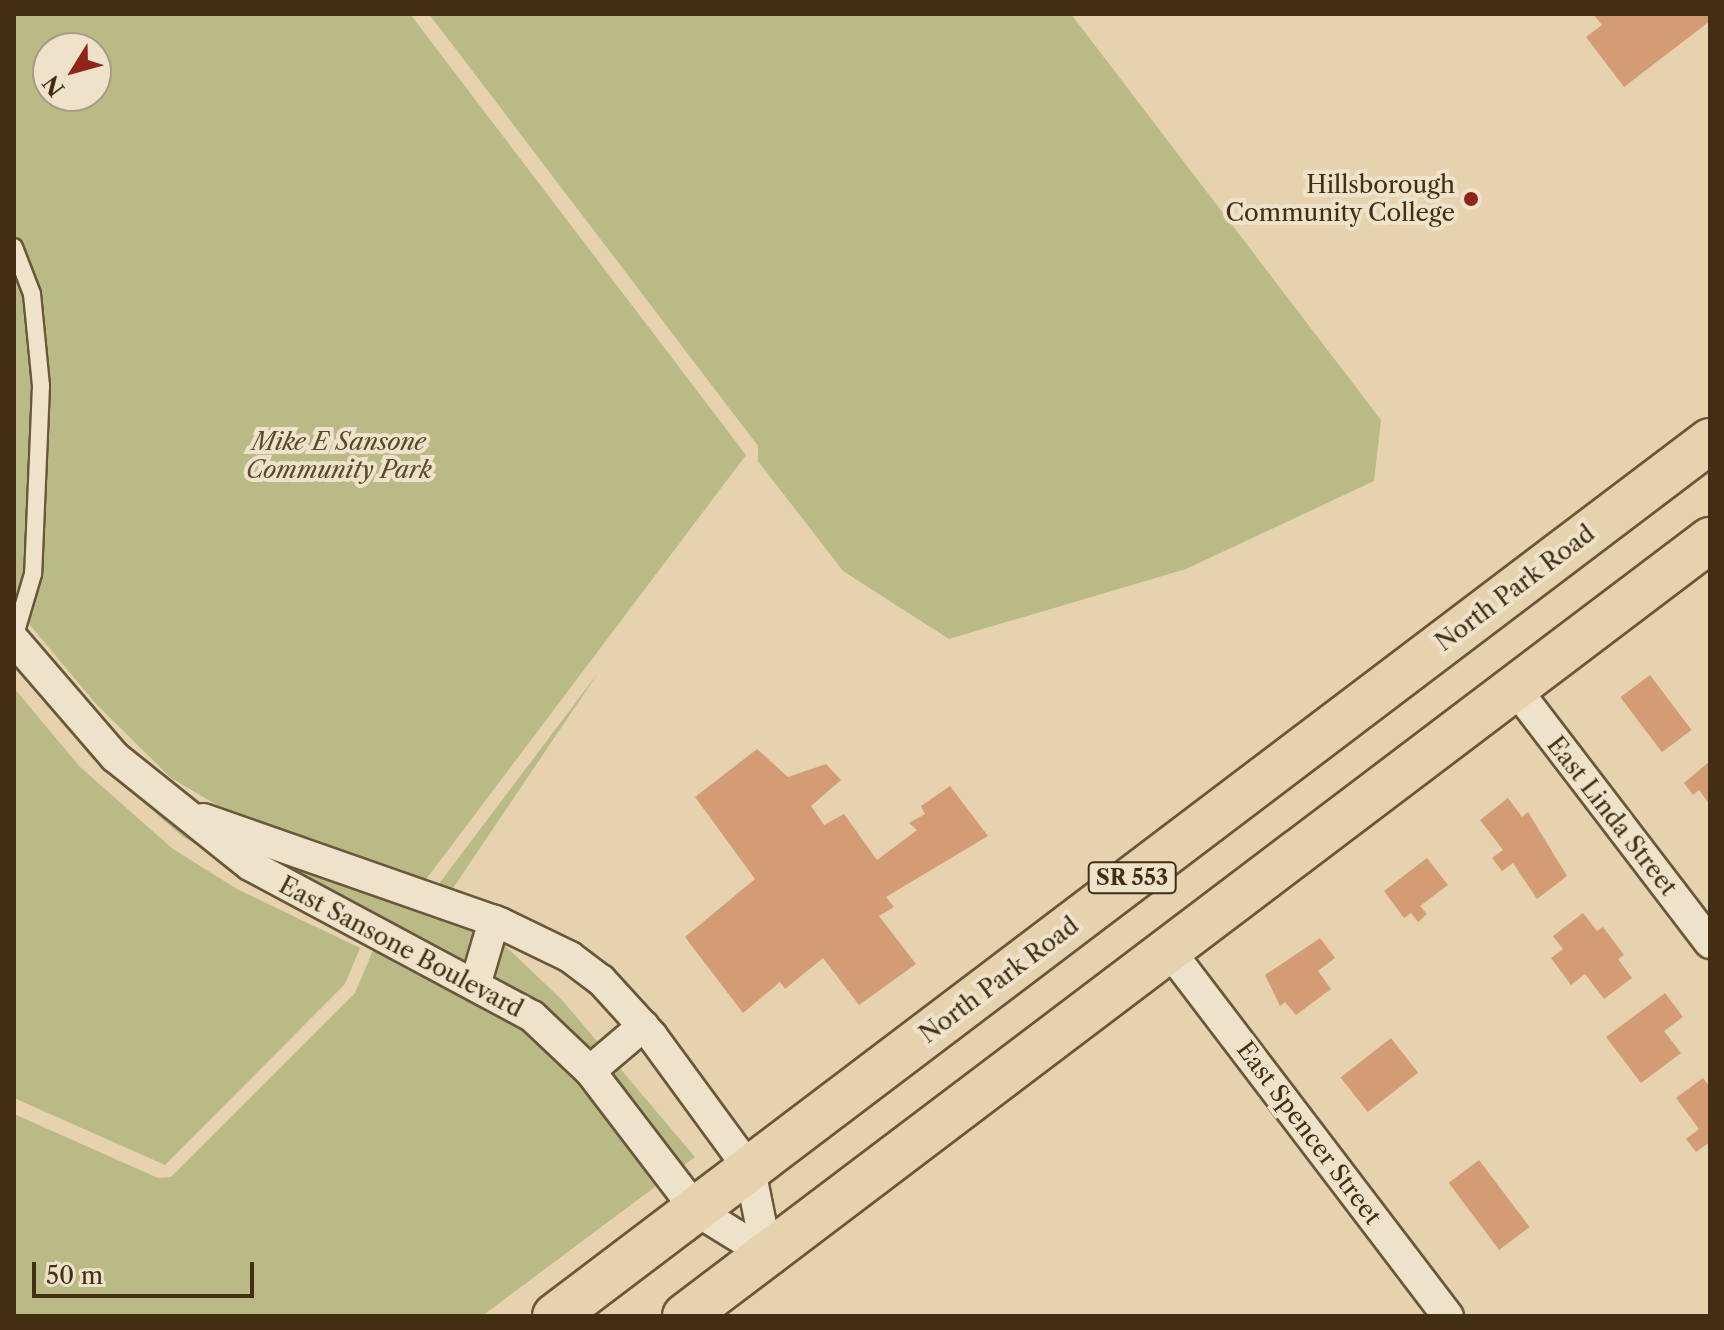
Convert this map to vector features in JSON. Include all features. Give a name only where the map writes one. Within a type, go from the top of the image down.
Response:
[{"type":"main road","name":"North Park Road","points":[[555,1316],[1710,441]]},
{"type":"main road","points":[[685,1316],[1710,540]]},
{"type":"street","name":"East Sansone Boulevard","points":[[14,639],[115,757],[250,865],[293,893],[476,982],[532,1016],[590,1071],[697,1211],[767,1254]]},
{"type":"street","name":"East Linda Street","points":[[1515,688],[1710,943]]},
{"type":"street","name":"East Sansone Boulevard","points":[[186,813],[494,921],[570,957],[601,980],[643,1026],[750,1170],[767,1254]]},
{"type":"street","points":[[476,982],[494,921]]},
{"type":"street","name":"East Spencer Street","points":[[1169,950],[1448,1316]]},
{"type":"street","points":[[590,1071],[643,1026]]},
{"type":"lane","points":[[14,247],[32,294],[41,386],[33,574],[14,639]]},
{"type":"green space","name":"Mike E Sansone Community Park","points":[[14,14],[410,14],[746,455],[424,882],[227,811],[171,778],[96,704],[14,606]]},
{"type":"green space","points":[[429,14],[1071,14],[1381,420],[1374,481],[1186,569],[949,639],[843,571],[758,461],[758,446]]},
{"type":"green space","points":[[14,663],[221,824],[435,889],[598,673],[441,906],[497,938],[562,1000],[695,1157],[482,1316],[14,1316],[14,1114],[158,1178],[171,1177],[355,993],[374,948],[183,837],[91,757]]},
{"type":"green space","points":[[14,688],[80,767],[173,849],[237,889],[360,948],[345,984],[165,1165],[14,1098]]},
{"type":"building","points":[[1593,14],[1710,14],[1710,21],[1624,87],[1586,37],[1602,25]]},
{"type":"building","points":[[1650,675],[1692,730],[1662,752],[1620,697]]},
{"type":"building","points":[[757,749],[788,777],[826,764],[841,780],[811,806],[824,825],[844,814],[877,860],[917,830],[909,823],[925,814],[921,806],[950,786],[988,836],[886,897],[894,907],[879,916],[916,964],[859,1005],[823,958],[785,989],[780,982],[743,1013],[685,937],[755,879],[695,797]]},
{"type":"building","points":[[1710,761],[1710,805],[1699,790],[1693,795],[1684,783]]},
{"type":"building","points":[[1508,798],[1522,817],[1528,812],[1567,876],[1537,899],[1513,863],[1502,871],[1492,858],[1503,850],[1480,820]]},
{"type":"building","points":[[1427,858],[1448,885],[1420,906],[1427,914],[1418,922],[1411,913],[1404,918],[1384,891]]},
{"type":"building","points":[[1583,913],[1597,931],[1603,927],[1624,955],[1618,959],[1632,978],[1604,999],[1585,974],[1571,985],[1551,958],[1563,949],[1553,936]]},
{"type":"building","points":[[1320,938],[1335,958],[1318,971],[1331,989],[1296,1015],[1285,1002],[1280,1006],[1265,975]]},
{"type":"building","points":[[1665,993],[1683,1017],[1664,1031],[1681,1053],[1641,1083],[1606,1037]]},
{"type":"building","points":[[1391,1038],[1418,1073],[1368,1112],[1341,1077]]},
{"type":"building","points":[[1703,1078],[1710,1087],[1710,1142],[1696,1152],[1686,1139],[1699,1129],[1676,1098]]},
{"type":"building","points":[[1479,1160],[1530,1227],[1499,1250],[1449,1183]]},
{"type":"place","name":"Hillsborough Community College","points":[[1471,199]]}]
